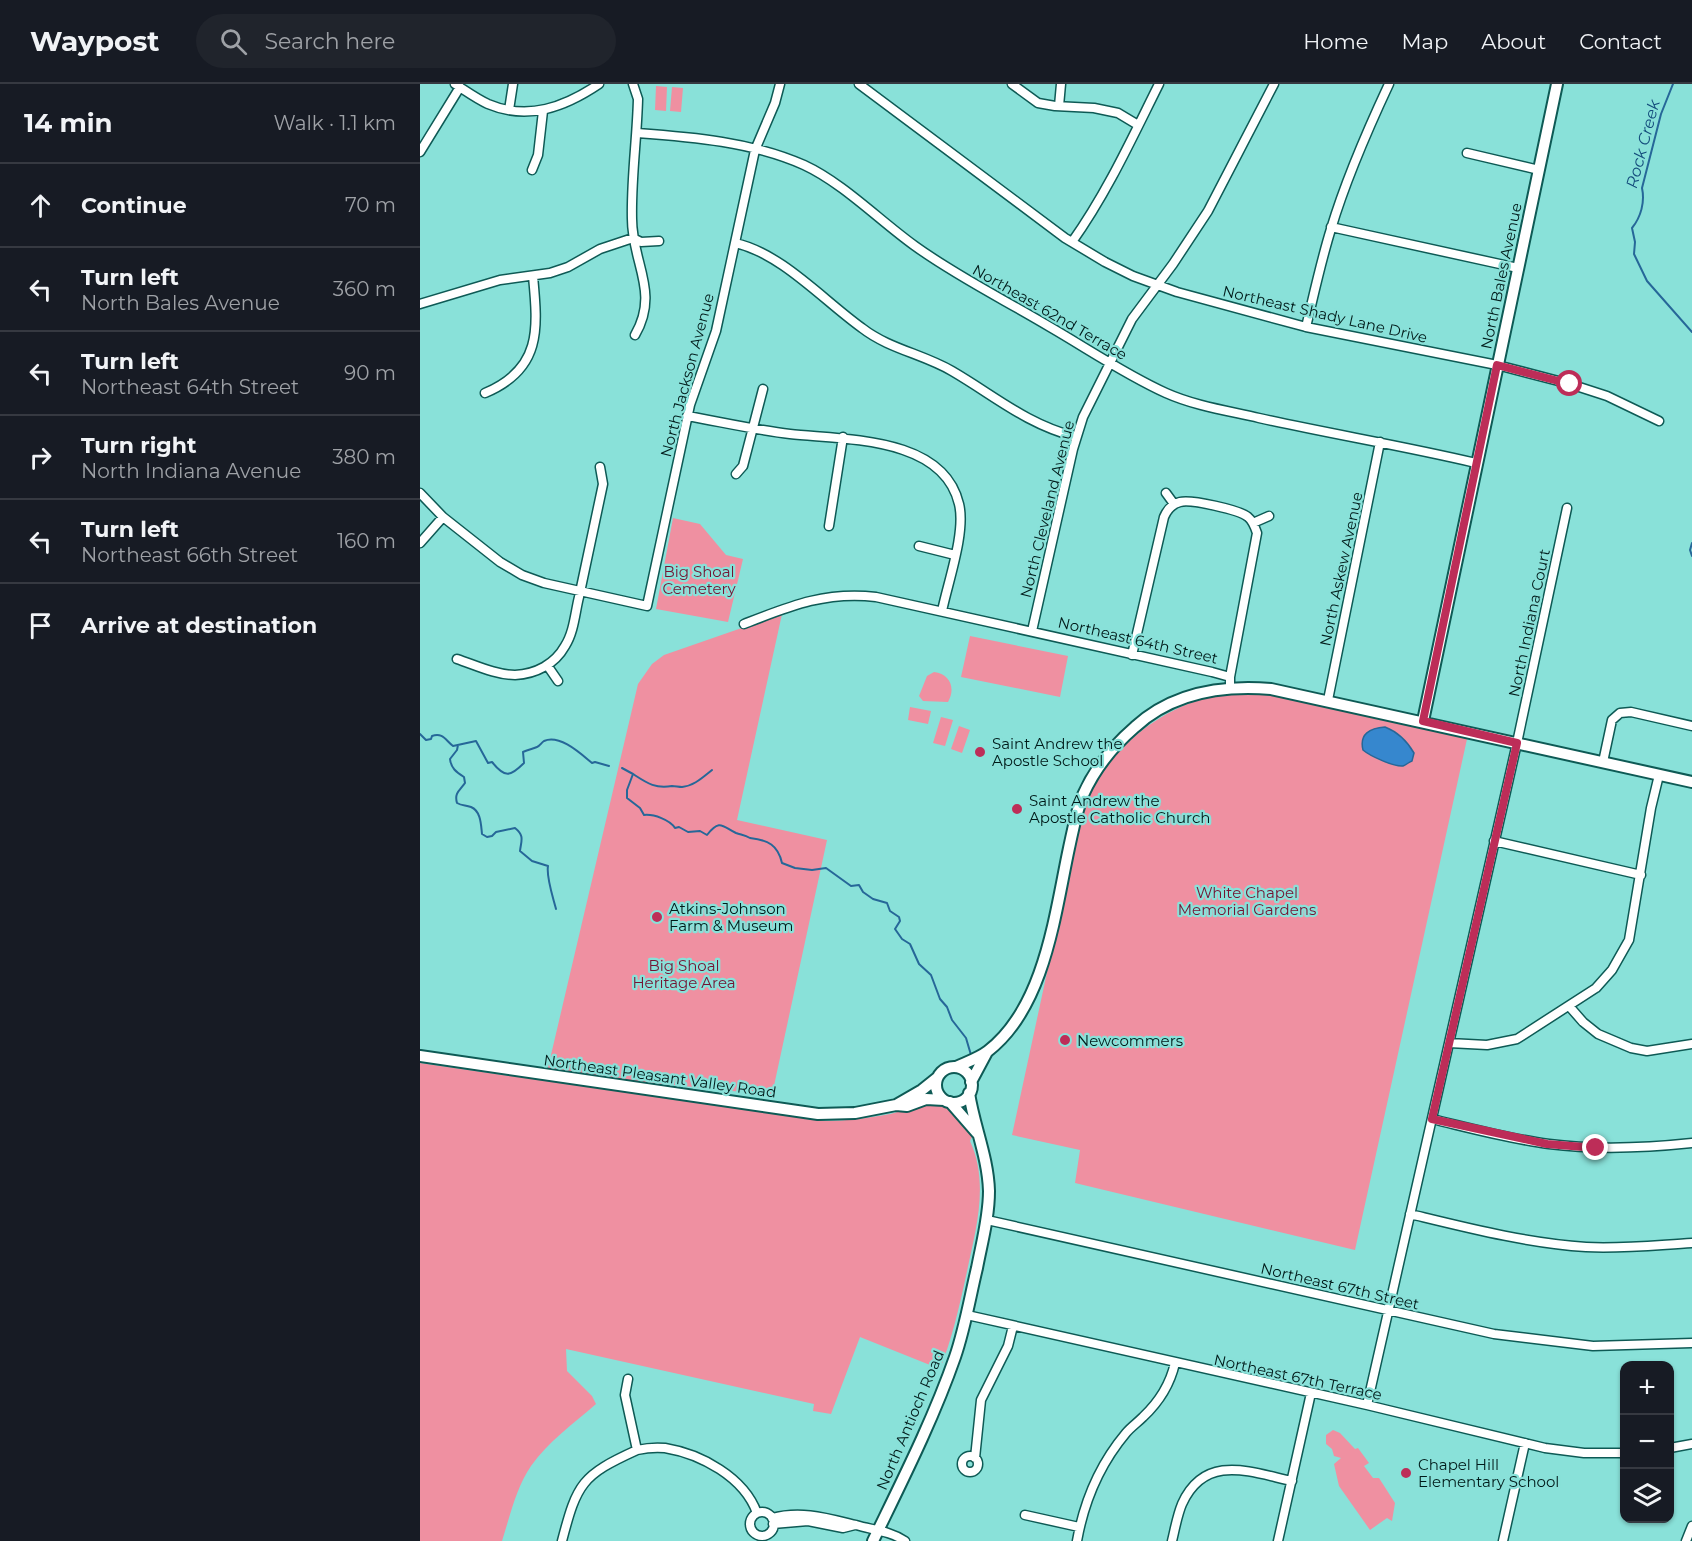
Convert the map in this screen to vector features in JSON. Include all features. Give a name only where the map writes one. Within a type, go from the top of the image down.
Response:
[{"type":"street","points":[[509,110],[513,84]]},
{"type":"street","points":[[420,152],[458,85],[485,102],[509,110],[543,111],[573,101],[599,84]]},
{"type":"street","points":[[633,84],[638,99],[633,238],[646,295],[645,314],[635,335]]},
{"type":"street","name":"North Jackson Avenue","points":[[580,591],[647,606],[687,416],[716,331],[755,150],[775,103],[780,84]]},
{"type":"street","name":"Northeast Shady Lane Drive","points":[[859,84],[1072,242],[1105,262],[1156,285],[1306,327],[1497,365],[1586,388],[1659,420]]},
{"type":"street","points":[[1012,84],[1038,103],[1094,108],[1118,113],[1138,125]]},
{"type":"street","points":[[1059,106],[1061,84]]},
{"type":"street","points":[[1072,242],[1096,207],[1159,84]]},
{"type":"street","name":"North Cleveland Avenue","points":[[1032,631],[1076,437],[1083,417],[1132,319],[1208,211],[1274,84]]},
{"type":"street","points":[[1306,327],[1331,227],[1359,150],[1389,84]]},
{"type":"street","name":"North Bales Avenue","points":[[1423,721],[1557,84]]},
{"type":"street","points":[[532,170],[538,155],[543,111]]},
{"type":"street","name":"Northeast 62nd Terrace","points":[[637,134],[695,138],[755,150],[787,158],[817,172],[940,263],[1167,394],[1214,408],[1476,463]]},
{"type":"street","points":[[1467,153],[1539,170]]},
{"type":"street","points":[[1331,227],[1518,268]]},
{"type":"street","points":[[420,304],[500,280],[550,273],[568,267],[600,249],[633,238],[641,242],[659,241]]},
{"type":"street","points":[[735,243],[765,253],[863,329],[882,341],[952,371],[1029,420],[1056,432],[1076,437]]},
{"type":"street","points":[[485,393],[509,380],[523,366],[531,353],[536,334],[533,276]]},
{"type":"street","points":[[736,474],[743,466],[763,389]]},
{"type":"street","points":[[687,416],[790,434],[866,440],[895,447],[914,455],[941,472],[952,487],[959,504],[961,523],[942,611]]},
{"type":"street","points":[[829,526],[843,437]]},
{"type":"street","name":"North Askew Avenue","points":[[1328,700],[1380,442]]},
{"type":"street","points":[[457,659],[509,674],[527,674],[555,660],[568,641],[580,591],[603,484],[600,467]]},
{"type":"street","points":[[420,493],[443,517],[511,570],[532,580],[580,591]]},
{"type":"street","points":[[1166,493],[1174,504]]},
{"type":"street","points":[[987,1052],[956,1067],[945,1069],[937,1078],[937,1090],[947,1101],[962,1100],[987,1052],[1000,1039],[1028,999],[1049,942],[1077,814],[1095,773],[1114,746],[1142,719],[1190,696],[1230,683],[1257,534],[1253,523],[1247,516],[1239,512],[1188,501],[1174,504],[1168,509],[1132,655]]},
{"type":"street","name":"North Indiana Court","points":[[1367,1405],[1517,743],[1567,508]]},
{"type":"street","points":[[1253,523],[1269,516]]},
{"type":"street","points":[[420,543],[443,517]]},
{"type":"street","points":[[920,546],[955,555]]},
{"type":"street","name":"Northeast 64th Street","points":[[744,624],[823,597],[849,594],[876,597],[1132,655],[1230,683],[1328,700],[1692,782]]},
{"type":"street","points":[[547,665],[558,681]]},
{"type":"street","points":[[1603,762],[1612,720],[1620,713],[1631,712],[1692,726]]},
{"type":"street","points":[[1449,1043],[1488,1045],[1517,1039],[1596,988],[1619,961],[1629,940],[1654,791],[1659,775]]},
{"type":"street","points":[[1494,842],[1641,875]]},
{"type":"street","points":[[1569,1006],[1598,1034],[1631,1048],[1647,1051],[1692,1044]]},
{"type":"street","name":"Northeast Pleasant Valley Road","points":[[420,1056],[818,1114],[855,1113],[896,1105],[907,1106],[926,1099],[947,1101]]},
{"type":"street","points":[[956,1067],[966,1072],[970,1087]]},
{"type":"street","name":"Northeast Pleasant Valley Road","points":[[896,1105],[937,1078]]},
{"type":"street","name":"North Antioch Road","points":[[873,1541],[944,1388],[956,1355],[987,1220],[988,1172],[977,1133],[970,1087]]},
{"type":"street","name":"North Antioch Road","points":[[947,1101],[977,1133]]},
{"type":"street","points":[[1432,1119],[1519,1139],[1575,1147],[1617,1148],[1692,1143]]},
{"type":"street","points":[[1410,1214],[1502,1236],[1556,1244],[1618,1248],[1692,1243]]},
{"type":"street","name":"Northeast 67th Street","points":[[987,1220],[1477,1331],[1560,1343],[1605,1346],[1692,1343]]},
{"type":"street","name":"Northeast 67th Terrace","points":[[966,1315],[1525,1443],[1584,1453],[1620,1453]]},
{"type":"street","points":[[975,1458],[981,1401],[1008,1346],[1013,1326]]},
{"type":"street","points":[[1077,1541],[1079,1527],[1093,1485],[1125,1434],[1153,1407],[1162,1394],[1171,1380],[1175,1363]]},
{"type":"street","points":[[628,1379],[625,1395],[637,1450]]},
{"type":"street","points":[[1278,1541],[1311,1393]]},
{"type":"street","points":[[1503,1541],[1525,1443]]},
{"type":"street","points":[[1674,1447],[1692,1444]]},
{"type":"street","points":[[562,1541],[571,1508],[584,1483],[600,1467],[637,1450],[662,1448],[684,1452],[715,1467],[726,1474],[747,1495],[757,1513]]},
{"type":"street","points":[[1172,1541],[1178,1514],[1185,1497],[1197,1483],[1212,1472],[1229,1469],[1292,1481]]},
{"type":"street","points":[[757,1513],[765,1513],[772,1521],[771,1531],[765,1538],[751,1529],[750,1521],[757,1513]]},
{"type":"street","points":[[772,1521],[796,1513],[840,1520],[879,1530],[905,1541]]},
{"type":"street","points":[[1025,1515],[1079,1527]]},
{"type":"street","points":[[1686,1541],[1692,1526]]},
{"type":"green space","points":[[656,86],[667,87],[666,111],[655,110]]},
{"type":"green space","points":[[672,87],[683,88],[681,112],[670,111]]},
{"type":"green space","name":"Big Shoal Cemetery","points":[[673,518],[700,524],[726,555],[743,559],[728,622],[656,609]]},
{"type":"green space","name":"Big Shoal Heritage Area","points":[[782,614],[737,820],[827,840],[772,1095],[547,1072],[638,684],[652,664],[664,655]]},
{"type":"green space","points":[[970,636],[1068,656],[1060,697],[961,677]]},
{"type":"green space","points":[[934,672],[940,673],[950,682],[951,692],[948,702],[923,701],[919,696],[927,676]]},
{"type":"green space","name":"White Chapel Memorial Gardens","points":[[1258,692],[1467,739],[1355,1250],[1075,1183],[1080,1150],[1012,1135],[1079,824],[1096,784],[1121,749],[1153,722],[1172,711],[1212,696]]},
{"type":"green space","points":[[910,707],[931,711],[928,724],[908,720]]},
{"type":"green space","points":[[941,717],[953,720],[945,746],[933,743]]},
{"type":"green space","points":[[959,726],[970,730],[962,753],[951,749]]},
{"type":"green space","points":[[420,1063],[825,1121],[890,1114],[924,1104],[937,1104],[948,1108],[960,1119],[972,1137],[970,1141],[976,1157],[980,1191],[976,1226],[963,1288],[952,1335],[940,1369],[860,1337],[831,1414],[813,1411],[814,1404],[566,1349],[567,1371],[592,1396],[596,1404],[553,1441],[531,1466],[517,1493],[502,1541],[420,1541]]},
{"type":"green space","points":[[1333,1430],[1340,1433],[1355,1449],[1358,1448],[1369,1463],[1364,1466],[1373,1478],[1379,1478],[1395,1503],[1392,1521],[1387,1518],[1370,1530],[1339,1486],[1334,1464],[1341,1458],[1334,1456],[1332,1449],[1326,1444],[1326,1435]]},
{"type":"water","points":[[1385,727],[1398,734],[1408,745],[1414,753],[1412,761],[1403,766],[1394,765],[1363,750],[1364,736],[1370,730]]},
{"type":"waterway","name":"Rock Creek","points":[[1673,84],[1661,114],[1642,188],[1642,209],[1632,228],[1635,242],[1634,254],[1647,281],[1692,332]]},
{"type":"waterway","name":"Rock Creek","points":[[1692,543],[1690,550],[1692,556]]},
{"type":"waterway","points":[[420,734],[426,740],[431,739],[432,736],[442,736],[453,746],[476,741],[488,763],[492,762],[508,774],[524,763],[523,752],[550,740],[557,740],[570,746],[592,763],[609,766]]},
{"type":"waterway","points":[[458,745],[450,759],[454,770],[464,777],[465,783],[457,794],[457,803],[471,807],[477,812],[482,834],[487,837],[496,832],[515,828],[518,831],[522,839],[520,851],[532,861],[548,866],[556,909]]},
{"type":"waterway","points":[[622,768],[633,774],[627,790],[627,798],[640,808],[644,815],[661,818],[675,828],[679,827],[688,832],[700,831],[707,835],[715,827],[722,825],[736,833],[762,840],[771,845],[778,852],[782,863],[795,868],[812,870],[826,868],[851,886],[859,885],[863,892],[873,899],[887,903],[890,911],[899,917],[900,921],[895,929],[902,939],[910,944],[919,964],[931,975],[940,999],[966,1038],[971,1055]]},
{"type":"waterway","points":[[633,774],[656,786],[682,787],[694,783],[712,770]]},
{"type":"place","name":"Saint Andrew the Apostle School","points":[[980,752]]},
{"type":"place","name":"Saint Andrew the Apostle Catholic Church","points":[[1017,809]]},
{"type":"place","name":"Atkins-Johnson Farm & Museum","points":[[657,917]]},
{"type":"place","name":"Newcommers","points":[[1065,1040]]},
{"type":"place","name":"Chapel Hill Elementary School","points":[[1406,1473]]},
{"type":"route","points":[[1570,384],[1497,365],[1423,721],[1517,743],[1432,1119],[1547,1144],[1596,1148]]}]
